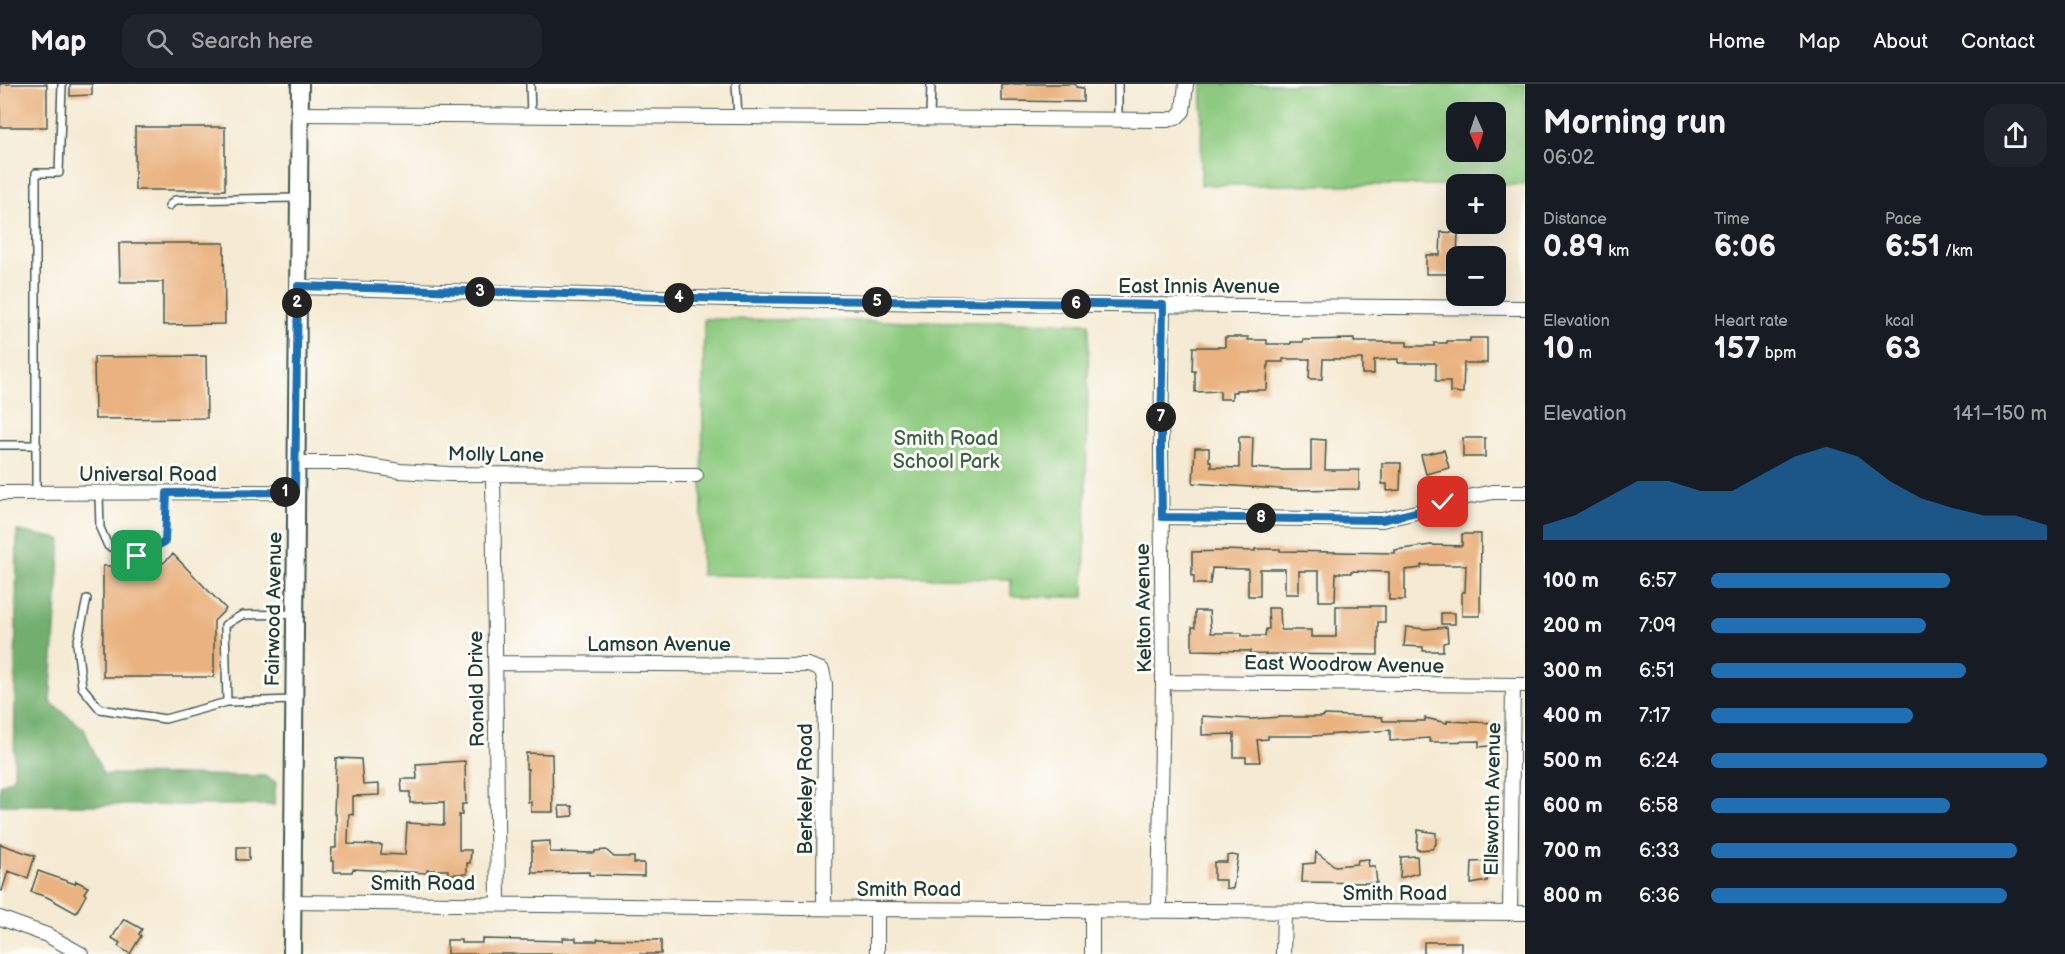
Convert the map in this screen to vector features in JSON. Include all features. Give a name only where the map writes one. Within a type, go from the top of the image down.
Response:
[{"type":"street","name":"Fairwood Avenue","points":[[292,954],[300,84]]},
{"type":"street","points":[[299,114],[1167,120],[1176,118],[1183,111],[1186,84]]},
{"type":"street","name":"East Innis Avenue","points":[[298,286],[706,299],[1525,308]]},
{"type":"street","name":"Kelton Avenue","points":[[1159,910],[1163,682],[1161,448],[1163,305]]},
{"type":"street","name":"Molly Lane","points":[[296,463],[350,463],[400,471],[493,474],[696,475]]},
{"type":"street","name":"Ronald Drive","points":[[493,474],[498,903]]},
{"type":"street","name":"Universal Road","points":[[0,493],[295,492]]},
{"type":"street","points":[[1162,517],[1382,520],[1429,509],[1443,502],[1493,492],[1525,492]]},
{"type":"street","name":"Lamson Avenue","points":[[495,663],[808,665],[822,670]]},
{"type":"street","name":"Berkeley Road","points":[[822,670],[825,684],[824,908]]},
{"type":"street","name":"East Woodrow Avenue","points":[[1163,682],[1519,685]]},
{"type":"street","name":"Ellsworth Avenue","points":[[1510,913],[1519,685]]},
{"type":"street","name":"Smith Road","points":[[292,902],[1525,913]]},
{"type":"street","points":[[877,909],[877,954]]},
{"type":"street","points":[[1092,910],[1092,954]]},
{"type":"street","points":[[1283,954],[1284,912]]},
{"type":"street","points":[[0,918],[47,935],[81,954]]},
{"type":"lane","points":[[36,494],[36,173],[59,173],[62,84]]},
{"type":"lane","points":[[530,84],[531,116]]},
{"type":"lane","points":[[736,84],[738,117]]},
{"type":"lane","points":[[930,118],[932,84]]},
{"type":"lane","points":[[1118,84],[1118,120]]},
{"type":"lane","points":[[170,206],[175,200],[298,198]]},
{"type":"lane","points":[[0,445],[37,446]]},
{"type":"lane","points":[[99,494],[100,528],[108,546],[137,556],[165,542],[167,493]]},
{"type":"lane","points":[[87,599],[77,644],[82,687],[100,709],[165,719],[227,702],[293,700]]},
{"type":"lane","points":[[227,702],[225,626],[242,615],[294,614]]},
{"type":"green space","points":[[1202,84],[1525,84],[1525,185],[1506,185],[1506,174],[1446,174],[1446,185],[1201,185]]},
{"type":"green space","name":"Smith Road School Park","points":[[704,319],[1089,323],[1084,597],[1011,596],[1011,579],[701,575]]},
{"type":"green space","points":[[17,531],[61,539],[50,702],[84,729],[103,774],[264,776],[276,782],[274,805],[0,805],[0,785],[14,778]]},
{"type":"building","points":[[0,84],[47,84],[47,127],[0,127]]},
{"type":"building","points":[[70,84],[92,84],[92,95],[70,96]]},
{"type":"building","points":[[1001,84],[1076,84],[1076,87],[1083,88],[1083,102],[1001,101]]},
{"type":"building","points":[[135,127],[225,127],[225,190],[135,190]]},
{"type":"building","points":[[1441,232],[1458,234],[1457,246],[1446,246],[1446,274],[1426,274],[1426,255],[1440,255]]},
{"type":"building","points":[[119,243],[224,243],[225,324],[163,325],[163,282],[120,282]]},
{"type":"building","points":[[1225,337],[1267,340],[1267,344],[1291,344],[1291,342],[1303,342],[1304,340],[1354,339],[1354,342],[1407,342],[1407,346],[1434,346],[1434,343],[1447,343],[1447,341],[1487,338],[1487,363],[1464,363],[1463,393],[1450,392],[1450,381],[1436,381],[1436,363],[1398,363],[1398,359],[1374,360],[1374,374],[1362,374],[1362,359],[1323,359],[1322,379],[1309,379],[1310,359],[1283,359],[1283,362],[1268,362],[1267,390],[1236,390],[1232,392],[1232,399],[1220,399],[1220,391],[1195,392],[1195,371],[1192,371],[1193,347],[1225,347]]},
{"type":"building","points":[[206,356],[207,418],[95,419],[94,357]]},
{"type":"building","points":[[1239,437],[1253,437],[1252,468],[1283,470],[1311,470],[1311,439],[1326,440],[1325,470],[1359,470],[1359,489],[1294,490],[1193,483],[1195,448],[1209,448],[1211,467],[1239,468]]},
{"type":"building","points":[[1463,438],[1485,438],[1485,457],[1463,457]]},
{"type":"building","points":[[1444,450],[1449,468],[1426,474],[1421,455]]},
{"type":"building","points":[[1382,463],[1401,463],[1400,490],[1387,491],[1387,484],[1382,484]]},
{"type":"building","points":[[1462,534],[1481,534],[1480,616],[1462,616],[1462,592],[1465,592],[1466,565],[1421,565],[1421,568],[1405,570],[1405,600],[1389,600],[1389,572],[1336,573],[1335,601],[1319,601],[1319,571],[1299,571],[1299,594],[1285,594],[1285,569],[1260,569],[1260,596],[1248,596],[1248,569],[1212,568],[1210,584],[1194,584],[1194,576],[1192,576],[1192,552],[1280,549],[1280,551],[1395,553],[1395,550],[1431,545],[1462,546]]},
{"type":"building","points":[[173,554],[226,609],[214,621],[214,677],[103,677],[103,566],[160,566]]},
{"type":"building","points":[[1336,606],[1385,606],[1385,622],[1378,622],[1378,655],[1250,654],[1250,651],[1192,650],[1195,611],[1209,611],[1211,633],[1265,636],[1266,629],[1269,629],[1268,608],[1280,608],[1281,630],[1311,630],[1311,637],[1336,637]]},
{"type":"building","points":[[1441,613],[1455,613],[1455,624],[1441,624]]},
{"type":"building","points":[[1406,627],[1426,629],[1447,627],[1448,642],[1443,643],[1443,651],[1423,651],[1423,647],[1404,646]]},
{"type":"building","points":[[1323,715],[1382,717],[1383,721],[1425,721],[1425,718],[1447,723],[1447,721],[1495,723],[1495,741],[1490,742],[1489,746],[1479,747],[1479,741],[1430,742],[1429,738],[1390,741],[1390,730],[1313,736],[1268,736],[1268,739],[1257,740],[1260,762],[1246,762],[1246,757],[1234,757],[1234,734],[1202,735],[1202,716],[1250,719],[1323,717]]},
{"type":"building","points":[[526,753],[552,754],[553,812],[531,812],[531,802],[528,802]]},
{"type":"building","points":[[336,758],[361,759],[363,785],[379,784],[379,795],[353,796],[353,815],[349,814],[348,844],[382,845],[381,854],[405,855],[407,823],[444,825],[444,802],[410,803],[410,792],[402,792],[401,779],[417,779],[416,764],[465,761],[466,804],[462,804],[462,815],[459,815],[459,850],[471,850],[470,863],[467,863],[467,874],[448,874],[448,870],[427,870],[427,873],[353,869],[352,872],[334,872],[334,861],[331,861],[332,848],[336,848],[336,814],[334,814]]},
{"type":"building","points":[[559,806],[572,806],[573,816],[560,817]]},
{"type":"building","points":[[1418,830],[1436,833],[1436,844],[1432,849],[1417,850]]},
{"type":"building","points":[[550,841],[550,852],[595,853],[595,851],[606,850],[614,857],[634,857],[634,863],[644,863],[644,876],[589,875],[589,872],[532,873],[532,842]]},
{"type":"building","points":[[0,844],[35,856],[28,878],[8,871],[2,891],[0,890]]},
{"type":"building","points":[[237,847],[249,847],[249,860],[237,860]]},
{"type":"building","points":[[1316,852],[1335,866],[1357,864],[1358,860],[1369,859],[1368,866],[1375,866],[1377,883],[1302,882],[1303,864],[1315,863]]},
{"type":"building","points":[[1227,856],[1238,856],[1233,889],[1226,888],[1226,880],[1214,880],[1214,862],[1227,862]]},
{"type":"building","points":[[1417,856],[1418,873],[1400,878],[1401,857]]},
{"type":"building","points":[[1494,861],[1494,873],[1489,874],[1487,881],[1471,884],[1472,862]]},
{"type":"building","points":[[38,871],[75,884],[76,881],[88,887],[76,913],[47,897],[31,892]]},
{"type":"building","points":[[124,919],[142,929],[139,934],[141,936],[130,954],[118,946],[120,943],[112,938]]},
{"type":"building","points":[[563,938],[576,938],[576,941],[661,940],[661,954],[447,954],[447,940],[482,943],[482,939],[563,941]]},
{"type":"building","points":[[1424,942],[1461,942],[1461,954],[1424,954]]},
{"type":"route","points":[[137,556],[165,542],[167,493],[295,492],[298,286],[729,299],[1163,305],[1162,517],[1382,520],[1429,509],[1443,502]]}]
